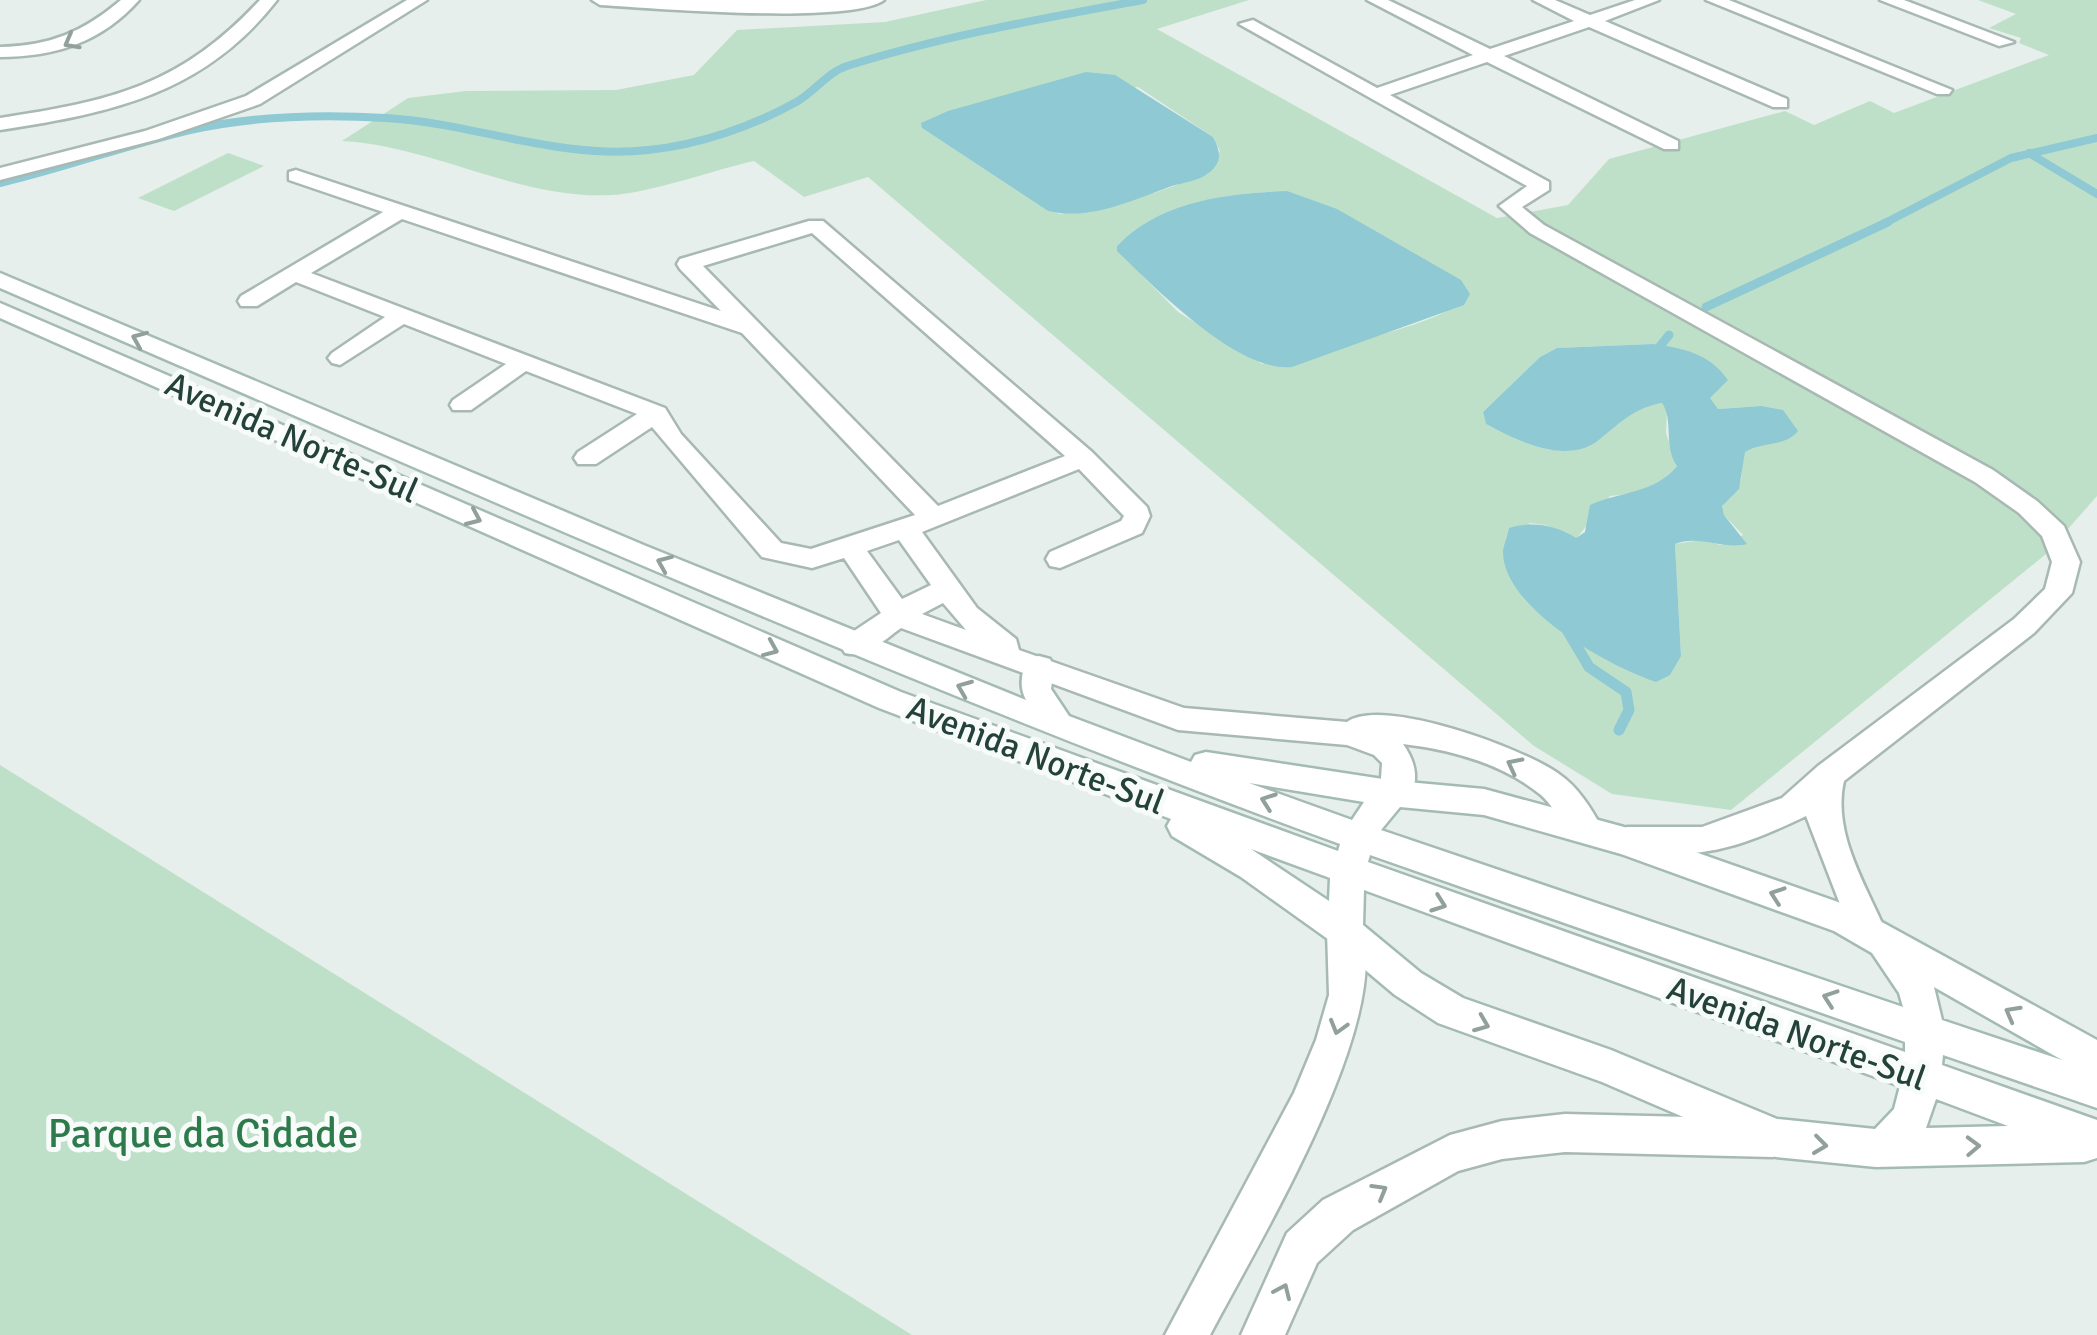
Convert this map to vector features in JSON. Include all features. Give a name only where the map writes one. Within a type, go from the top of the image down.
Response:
[{"type":"street","points":[[0,52],[36,53],[64,47],[130,0]]},
{"type":"street","points":[[0,124],[86,112],[149,92],[197,69],[238,37],[269,0]]},
{"type":"street","points":[[0,174],[223,112],[300,74],[420,0]]},
{"type":"street","points":[[600,0],[671,6],[830,6],[876,0]]},
{"type":"street","points":[[1375,0],[1671,144]]},
{"type":"street","points":[[1541,0],[1780,103]]},
{"type":"street","points":[[1373,95],[1652,0]]},
{"type":"street","points":[[1714,0],[1943,90]]},
{"type":"street","points":[[1888,0],[2005,42]]},
{"type":"street","points":[[1247,24],[1542,186],[1509,206],[1537,229],[1984,476],[2028,507],[2054,532],[2066,562],[2058,593],[2024,626],[1829,774],[1794,807],[1726,836],[1678,843],[1624,841]]},
{"type":"street","points":[[296,176],[754,330]]},
{"type":"street","points":[[249,301],[400,211]]},
{"type":"street","points":[[933,518],[688,264],[816,225],[1084,458],[1134,507],[1136,522],[1060,558]]},
{"type":"street","points":[[294,274],[656,413],[671,438],[772,550],[812,559],[850,548],[1084,458]]},
{"type":"street","name":"Avenida Norte-Sul","points":[[0,280],[855,645],[1058,725],[1360,835],[2097,1090]]},
{"type":"street","points":[[671,304],[708,284]]},
{"type":"street","name":"Avenida Norte-Sul","points":[[0,310],[890,700],[1121,788],[2097,1141]]},
{"type":"street","points":[[340,358],[401,316]]},
{"type":"street","points":[[462,406],[524,362]]},
{"type":"street","points":[[587,458],[656,413]]},
{"type":"street","points":[[905,529],[967,615],[1032,664],[1036,690],[1058,725]]},
{"type":"street","points":[[850,548],[898,616],[1192,722],[1366,738],[1390,750],[1402,778],[1396,794],[1373,811],[1348,870],[1347,996],[1335,1040],[1309,1104],[1186,1335]]},
{"type":"street","points":[[855,645],[946,590]]},
{"type":"street","points":[[1317,732],[1342,726],[1406,730],[1474,747],[1550,784],[1568,801],[1585,828]]},
{"type":"street","points":[[1138,754],[1396,794],[1484,802],[1585,828],[1803,904],[1868,932],[2097,1060]]},
{"type":"street","points":[[1829,774],[1822,808],[1827,833],[1868,932],[1891,952],[1916,988],[1922,1006],[1922,1078],[1908,1124],[1900,1136],[1876,1148]]},
{"type":"street","points":[[1121,788],[1254,867],[1451,1012],[1611,1068],[1776,1138]]},
{"type":"street","points":[[1263,1335],[1302,1248],[1338,1215],[1450,1154],[1502,1140],[1565,1133],[1776,1138],[1876,1148],[2097,1141]]},
{"type":"green space","points":[[986,0],[1249,0],[1157,29],[1497,218],[1568,205],[1609,159],[1785,111],[1814,125],[1870,101],[1894,113],[2049,55],[2019,43],[2021,38],[1989,28],[2016,14],[1978,0],[2097,0],[2097,496],[2046,554],[1731,810],[1612,794],[1534,746],[868,177],[804,197],[754,161],[645,190],[612,195],[577,194],[510,181],[410,152],[342,141],[408,98],[466,91],[616,90],[694,75],[737,30],[885,22]],"holes":[[[1138,87],[1213,137],[1220,151],[1208,174],[1157,192],[1061,214],[1048,211],[922,128]],[[1287,191],[1470,294],[1458,305],[1407,327],[1262,364],[1178,312],[1118,251],[1117,246],[1134,231],[1174,209],[1219,197]],[[1652,344],[1718,409],[1761,406],[1773,444],[1756,444],[1744,452],[1741,480],[1722,506],[1724,515],[1743,535],[1721,545],[1701,540],[1675,544],[1681,656],[1528,523],[1546,525],[1576,539],[1610,496],[1647,488],[1670,473],[1677,466],[1666,433],[1667,409],[1662,403],[1632,413],[1596,441],[1569,450],[1540,448],[1486,424],[1483,412],[1540,357],[1557,348]]]},
{"type":"green space","points":[[228,153],[264,166],[174,211],[138,198]]},
{"type":"green space","name":"Parque da Cidade","points":[[0,765],[912,1335],[0,1335]]},
{"type":"water","points":[[1086,72],[1115,75],[1213,137],[1219,155],[1217,164],[1197,179],[1111,208],[1064,213],[1048,211],[922,128],[921,123],[948,111]]},
{"type":"water","points":[[1287,191],[1337,209],[1461,280],[1470,294],[1464,305],[1292,367],[1270,365],[1247,356],[1198,325],[1117,251],[1117,246],[1134,231],[1174,209],[1218,197]]},
{"type":"water","points":[[1652,344],[1695,353],[1721,371],[1728,380],[1710,398],[1718,409],[1761,406],[1783,410],[1798,431],[1787,439],[1745,452],[1739,489],[1722,506],[1724,515],[1747,544],[1675,544],[1681,656],[1670,675],[1656,682],[1587,649],[1539,614],[1507,572],[1503,551],[1509,528],[1518,526],[1544,526],[1576,538],[1585,532],[1590,505],[1648,487],[1668,475],[1677,466],[1670,450],[1662,403],[1636,412],[1587,447],[1558,451],[1512,437],[1486,424],[1483,412],[1540,357],[1557,348]]},
{"type":"waterway","points":[[0,183],[190,130],[287,117],[419,121],[582,150],[615,152],[667,147],[726,133],[763,118],[798,101],[847,66],[957,37],[1143,0]]},
{"type":"waterway","points":[[2030,154],[2097,138]]},
{"type":"waterway","points":[[1883,224],[2011,158],[2030,154]]},
{"type":"waterway","points":[[2030,154],[2097,194]]},
{"type":"waterway","points":[[1706,307],[1888,222]]},
{"type":"waterway","points":[[1652,356],[1669,335]]},
{"type":"waterway","points":[[1566,628],[1589,667],[1626,692],[1629,710],[1619,730]]}]
